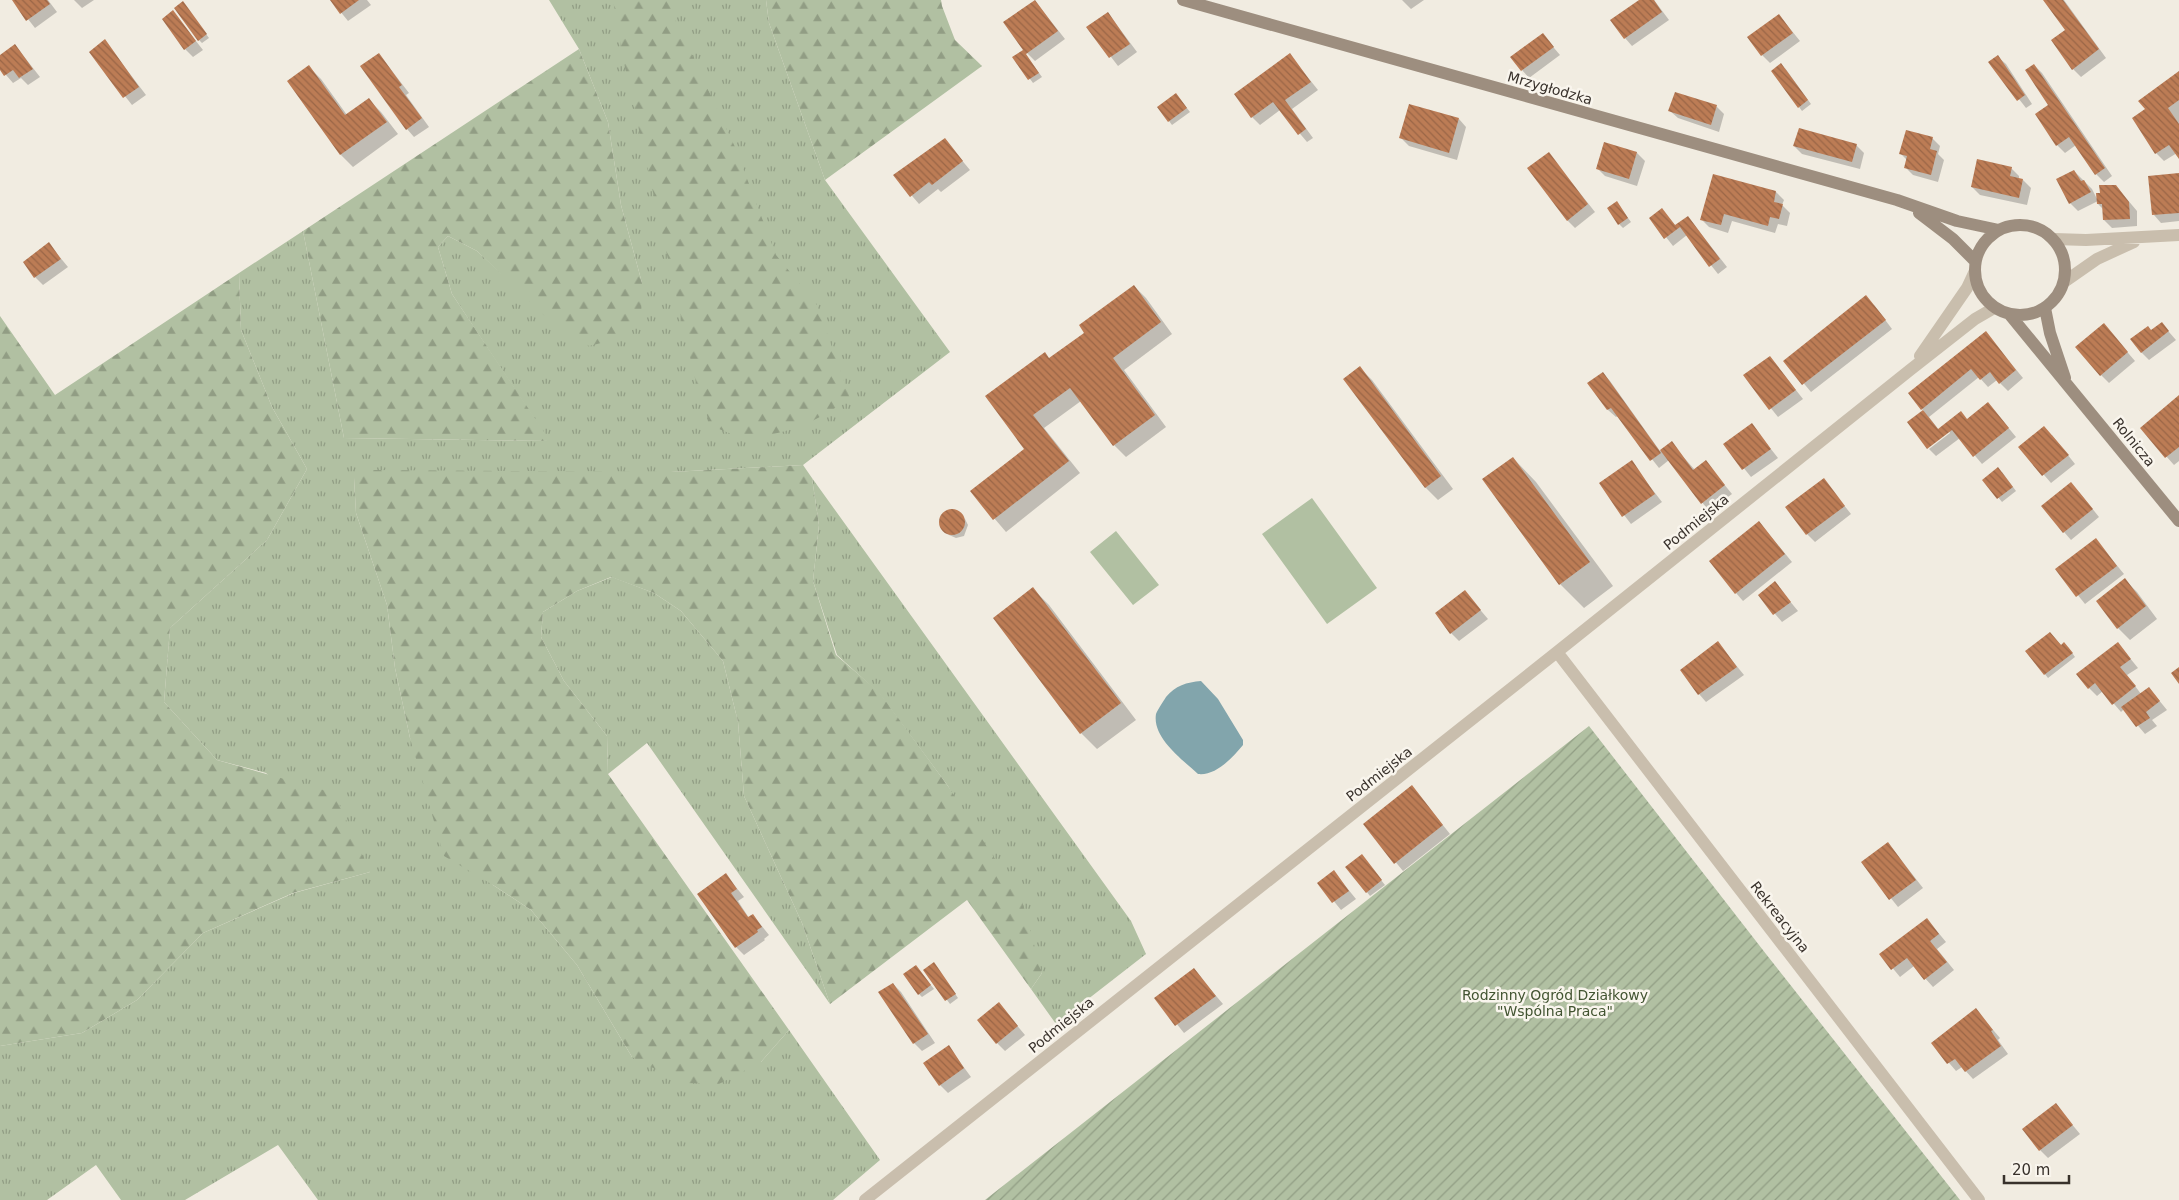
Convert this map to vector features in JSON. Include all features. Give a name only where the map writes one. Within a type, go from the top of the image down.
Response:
[{"type":"street","name":"Mrzygłodzka","points":[[1183,0],[1888,198],[1957,221],[1999,230]]},
{"type":"street","name":"Mrzygłodzka","points":[[1908,206],[1953,239],[1975,267]]},
{"type":"street","points":[[2026,225],[2041,229],[2054,239],[2062,252],[2066,268],[2064,282],[2058,295],[2045,308],[2036,313],[2022,316],[2010,315],[1994,308],[1984,299],[1977,287],[1975,267],[1984,243],[1999,230],[2010,226],[2026,225]]},
{"type":"street","points":[[2054,239],[2140,239],[2179,235]]},
{"type":"street","points":[[2064,282],[2097,259],[2140,239]]},
{"type":"street","name":"Podmiejska","points":[[1910,370],[1967,288],[1975,267]]},
{"type":"street","name":"Podmiejska","points":[[865,1200],[1910,370],[1975,319],[1994,308]]},
{"type":"street","name":"Rolnicza","points":[[2045,308],[2050,333],[2066,382]]},
{"type":"street","name":"Rolnicza","points":[[2010,315],[2179,521]]},
{"type":"street","name":"Rekreacyjna","points":[[1557,652],[1979,1200]]},
{"type":"green space","points":[[549,0],[766,0],[769,23],[825,180],[950,352],[803,465],[671,472],[354,478],[356,513],[387,605],[395,668],[410,738],[493,885],[531,910],[577,965],[632,1057],[761,1062],[789,1030],[880,1160],[833,1200],[318,1200],[278,1145],[185,1200],[121,1200],[96,1165],[47,1200],[0,1200],[0,1046],[82,1033],[137,1000],[203,933],[294,893],[370,872],[266,773],[217,760],[164,702],[170,628],[267,540],[307,469],[272,407],[241,330],[239,273],[303,231],[344,438],[549,441],[452,294],[438,247],[448,236],[477,251],[505,277],[642,283],[621,205],[608,122],[579,49]]},
{"type":"green space","points":[[613,0],[673,0],[674,17],[735,147],[776,255],[817,305],[850,398],[813,421],[786,431],[758,436],[735,435],[710,425],[694,375],[624,63]]},
{"type":"green space","points":[[766,0],[941,0],[955,40],[982,66],[825,180],[769,23]]},
{"type":"green space","points":[[579,49],[608,122],[621,205],[642,283],[641,321],[625,337],[589,346],[551,322],[477,251],[448,236],[438,247],[452,294],[550,441],[344,438],[303,231]]},
{"type":"green space","points":[[239,273],[241,330],[272,407],[307,469],[267,540],[170,628],[164,702],[217,760],[334,793],[370,872],[293,893],[203,933],[137,1000],[82,1033],[0,1046],[0,316],[55,395]]},
{"type":"green space","points":[[803,465],[812,478],[819,525],[813,581],[836,655],[879,692],[948,786],[1022,901],[1042,973],[1031,989],[967,900],[830,1004],[802,923],[744,796],[738,722],[723,661],[681,611],[654,593],[611,577],[577,591],[543,612],[541,637],[564,681],[607,736],[608,774],[789,1030],[761,1062],[719,1084],[682,1083],[632,1057],[577,965],[531,910],[444,856],[410,738],[395,668],[387,605],[356,513],[354,478],[367,470],[671,472]]},
{"type":"green space","points":[[812,478],[1131,921],[1146,954],[1056,1024],[1031,989],[1042,973],[948,786],[879,693],[837,655],[813,581],[819,525]]},
{"type":"green space","points":[[1312,498],[1377,588],[1327,624],[1262,534]]},
{"type":"green space","points":[[1116,531],[1159,585],[1133,605],[1090,552]]},
{"type":"green space","points":[[612,577],[654,593],[681,611],[723,661],[738,722],[744,796],[802,923],[830,1004],[647,743],[608,774],[607,736],[564,681],[541,637],[543,612],[577,591]]},
{"type":"green space","name":"Rodzinny Ogród Działkowy \"Wspólna Praca\"","points":[[1589,726],[1960,1200],[985,1200]]},
{"type":"water","points":[[1201,681],[1218,699],[1243,740],[1243,745],[1229,760],[1217,769],[1205,774],[1198,774],[1170,748],[1159,732],[1156,723],[1156,714],[1166,697],[1173,690],[1191,682]]},
{"type":"building","points":[[12,0],[47,0],[50,4],[26,21]]},
{"type":"building","points":[[330,0],[359,0],[340,14]]},
{"type":"building","points":[[1035,0],[1058,31],[1026,54],[1039,73],[1028,80],[1012,57],[1023,50],[1003,22]]},
{"type":"building","points":[[1639,0],[1654,0],[1662,12],[1624,39],[1610,20]]},
{"type":"building","points":[[2043,0],[2063,0],[2099,49],[2072,70],[2051,40],[2065,30]]},
{"type":"building","points":[[183,1],[207,34],[198,41],[174,8]]},
{"type":"building","points":[[173,10],[196,41],[184,50],[162,19]]},
{"type":"building","points":[[1108,12],[1130,44],[1109,58],[1086,27]]},
{"type":"building","points":[[1779,14],[1793,33],[1761,56],[1747,37]]},
{"type":"building","points":[[1543,33],[1554,47],[1521,71],[1510,57]]},
{"type":"building","points":[[105,39],[139,87],[123,98],[89,52]]},
{"type":"building","points":[[15,44],[33,69],[19,78],[13,70],[4,76],[0,70],[0,55]]},
{"type":"building","points":[[379,53],[402,85],[399,87],[422,118],[406,130],[360,66]]},
{"type":"building","points":[[1290,53],[1311,82],[1285,100],[1306,129],[1298,135],[1273,102],[1251,118],[1234,94]]},
{"type":"building","points":[[1998,55],[2025,95],[2017,101],[1988,62]]},
{"type":"building","points":[[1781,63],[1808,100],[1798,108],[1771,71]]},
{"type":"building","points":[[2034,64],[2105,168],[2095,175],[2069,137],[2056,146],[2035,114],[2048,105],[2025,70]]},
{"type":"building","points":[[309,65],[345,115],[369,98],[387,122],[340,155],[287,81]]},
{"type":"building","points":[[2179,71],[2179,100],[2168,108],[2179,124],[2179,159],[2169,145],[2155,154],[2132,118],[2145,109],[2138,101]]},
{"type":"building","points":[[1675,92],[1717,105],[1711,125],[1668,111]]},
{"type":"building","points":[[1176,93],[1187,108],[1168,122],[1157,107]]},
{"type":"building","points":[[1409,104],[1459,118],[1449,153],[1399,138]]},
{"type":"building","points":[[1799,128],[1857,144],[1852,162],[1793,146]]},
{"type":"building","points":[[1906,130],[1933,137],[1930,149],[1937,151],[1931,175],[1904,168],[1907,156],[1899,154]]},
{"type":"building","points":[[945,138],[963,161],[932,185],[929,182],[910,197],[893,175]]},
{"type":"building","points":[[1604,142],[1637,152],[1629,179],[1596,169]]},
{"type":"building","points":[[1549,152],[1588,204],[1567,221],[1527,168]]},
{"type":"building","points":[[1977,159],[2012,167],[2010,176],[2023,179],[2019,198],[1971,187]]},
{"type":"building","points":[[2074,170],[2081,181],[2084,180],[2091,192],[2069,204],[2056,179]]},
{"type":"building","points":[[2179,173],[2179,213],[2152,215],[2148,176]]},
{"type":"building","points":[[1713,174],[1776,191],[1774,202],[1783,204],[1779,219],[1770,217],[1768,226],[1724,214],[1721,225],[1700,220]]},
{"type":"building","points":[[2099,185],[2116,185],[2129,202],[2130,219],[2103,220],[2102,204],[2097,204],[2096,193],[2100,193]]},
{"type":"building","points":[[1617,201],[1628,218],[1618,225],[1607,208]]},
{"type":"building","points":[[1662,208],[1675,225],[1688,216],[1720,259],[1709,267],[1680,227],[1664,239],[1649,218]]},
{"type":"building","points":[[49,242],[61,259],[34,278],[23,262]]},
{"type":"building","points":[[1134,285],[1161,322],[1113,358],[1155,415],[1113,446],[1070,388],[1033,415],[1069,461],[993,520],[970,491],[1024,449],[985,396],[1045,352],[1049,358],[1084,333],[1079,325]]},
{"type":"building","points":[[1866,295],[1886,320],[1802,385],[1783,361]]},
{"type":"building","points":[[2162,322],[2169,331],[2141,353],[2130,339],[2148,326],[2151,330]]},
{"type":"building","points":[[2104,323],[2128,352],[2100,376],[2075,347]]},
{"type":"building","points":[[1986,331],[2016,370],[1999,384],[1990,372],[1980,380],[1971,369],[1921,410],[1908,393]]},
{"type":"building","points":[[1770,356],[1796,390],[1769,410],[1743,375]]},
{"type":"building","points":[[1360,366],[1441,476],[1425,488],[1343,379]]},
{"type":"building","points":[[1603,372],[1661,453],[1650,461],[1611,408],[1607,410],[1587,383]]},
{"type":"building","points":[[2179,395],[2179,447],[2165,458],[2140,428]]},
{"type":"building","points":[[1988,402],[2009,428],[1973,457],[1952,430],[1927,449],[1907,422],[1923,410],[1938,429],[1961,411],[1967,419]]},
{"type":"building","points":[[1752,423],[1771,449],[1742,470],[1723,444]]},
{"type":"building","points":[[2044,426],[2069,455],[2042,476],[2018,447]]},
{"type":"building","points":[[1672,441],[1693,470],[1706,460],[1725,485],[1701,504],[1660,450]]},
{"type":"building","points":[[1513,457],[1590,562],[1559,585],[1482,479]]},
{"type":"building","points":[[1632,460],[1655,494],[1622,517],[1599,483]]},
{"type":"building","points":[[1998,467],[2013,487],[1997,499],[1982,480]]},
{"type":"building","points":[[1824,478],[1845,506],[1806,535],[1785,507]]},
{"type":"building","points":[[2071,482],[2093,509],[2063,533],[2041,506]]},
{"type":"building","points":[[952,509],[961,513],[965,522],[961,531],[952,535],[943,531],[939,522],[943,513]]},
{"type":"building","points":[[1759,521],[1785,554],[1735,594],[1709,561]]},
{"type":"building","points":[[2096,538],[2117,566],[2076,597],[2055,569]]},
{"type":"building","points":[[2125,578],[2146,606],[2117,629],[2096,601]]},
{"type":"building","points":[[1775,581],[1791,602],[1773,615],[1758,595]]},
{"type":"building","points":[[1033,587],[1121,703],[1080,734],[993,618]]},
{"type":"building","points":[[1465,590],[1481,610],[1450,634],[1435,613]]},
{"type":"building","points":[[2050,632],[2061,645],[2064,642],[2073,653],[2044,675],[2025,651]]},
{"type":"building","points":[[1718,641],[1737,667],[1698,695],[1680,670]]},
{"type":"building","points":[[2118,642],[2131,659],[2120,667],[2136,686],[2112,705],[2095,683],[2088,689],[2076,674]]},
{"type":"building","points":[[2179,667],[2179,684],[2171,673]]},
{"type":"building","points":[[2149,687],[2160,701],[2146,712],[2150,718],[2136,727],[2121,707]]},
{"type":"building","points":[[1412,785],[1443,825],[1394,864],[1363,824]]},
{"type":"building","points":[[1888,842],[1916,880],[1889,900],[1861,862]]},
{"type":"building","points":[[1362,854],[1382,880],[1366,893],[1345,867]]},
{"type":"building","points":[[1334,870],[1349,891],[1332,903],[1317,883]]},
{"type":"building","points":[[726,873],[737,889],[731,893],[748,917],[753,914],[762,927],[735,948],[697,894]]},
{"type":"building","points":[[1927,918],[1939,934],[1930,941],[1947,962],[1924,980],[1907,958],[1891,970],[1879,954]]},
{"type":"building","points":[[934,962],[956,994],[945,1001],[923,970]]},
{"type":"building","points":[[916,965],[931,985],[918,995],[903,974]]},
{"type":"building","points":[[1194,968],[1216,996],[1175,1026],[1154,998]]},
{"type":"building","points":[[893,983],[928,1034],[913,1044],[878,992]]},
{"type":"building","points":[[999,1002],[1018,1026],[996,1044],[977,1020]]},
{"type":"building","points":[[1976,1008],[1993,1030],[1991,1031],[2001,1046],[1965,1072],[1955,1059],[1947,1064],[1931,1043]]},
{"type":"building","points":[[949,1045],[964,1068],[939,1086],[923,1063]]},
{"type":"building","points":[[2056,1103],[2073,1125],[2039,1151],[2022,1129]]}]
